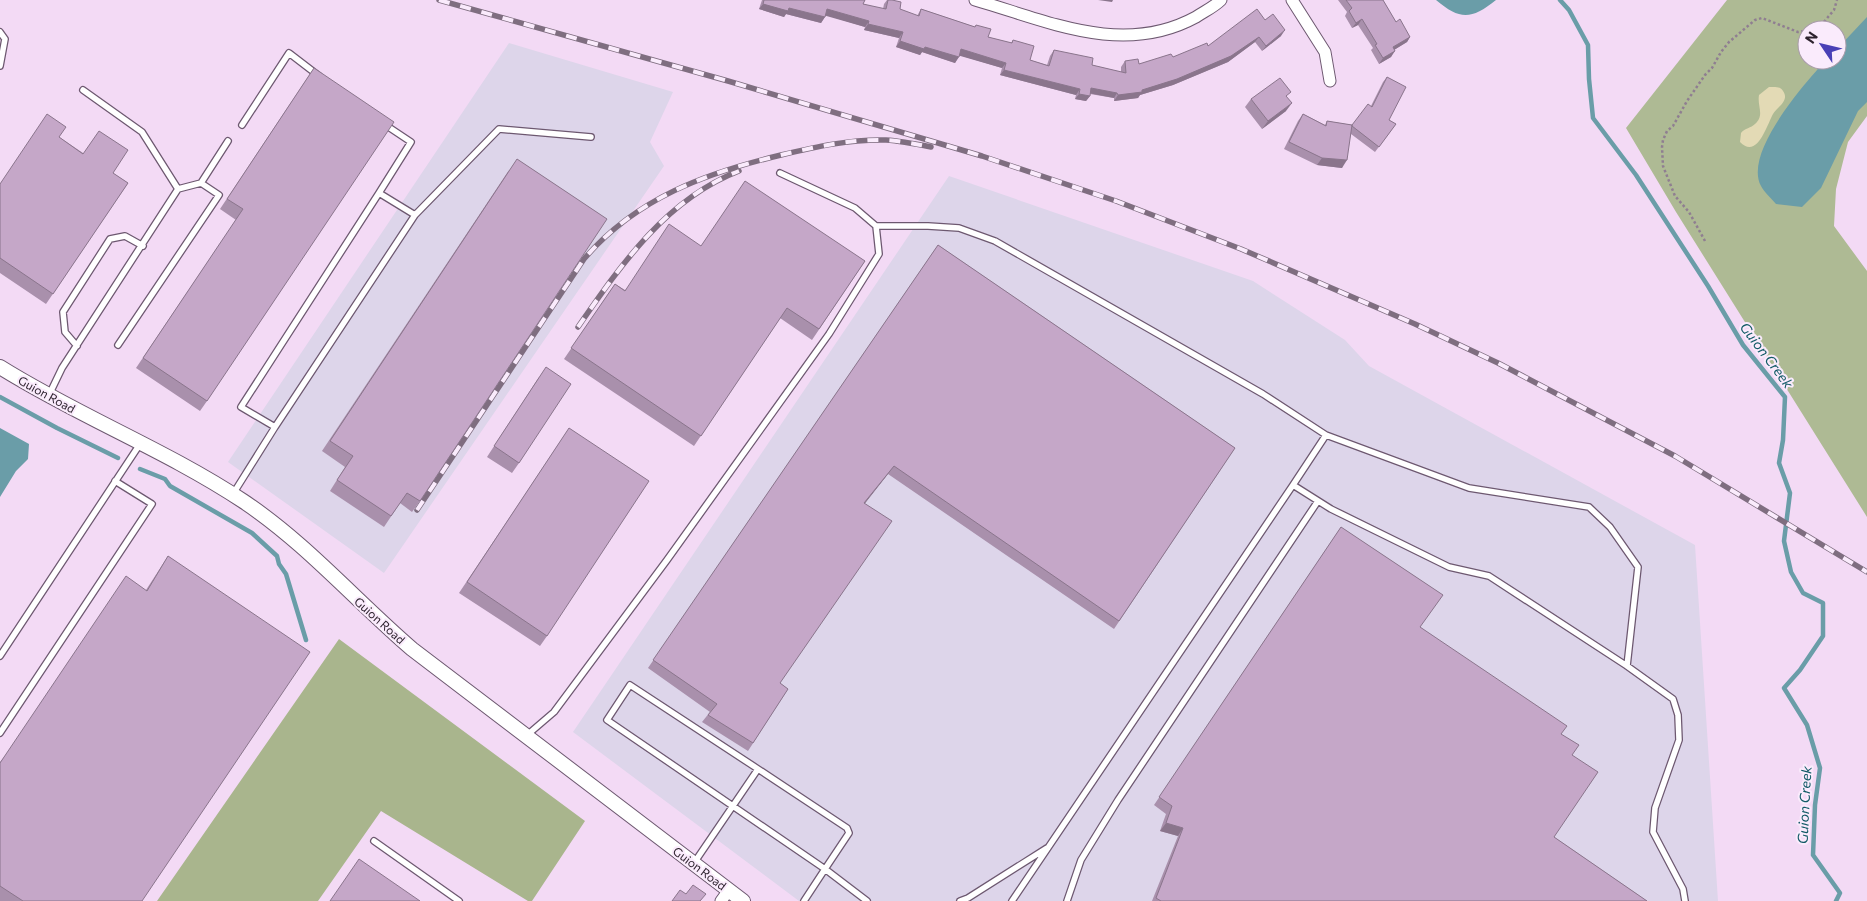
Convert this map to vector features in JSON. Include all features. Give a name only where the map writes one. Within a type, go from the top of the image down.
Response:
[{"type":"street","points":[[975,0],[1080,31],[1111,36],[1151,33],[1184,23],[1221,0]]},
{"type":"street","points":[[1292,0],[1325,52],[1330,81]]},
{"type":"street","name":"Guion Road","points":[[0,367],[205,478],[270,521],[301,546],[372,614],[412,648],[694,863],[725,896],[744,901]]},
{"type":"lane","points":[[0,32],[5,39],[0,66]]},
{"type":"lane","points":[[242,125],[289,53],[326,81]]},
{"type":"lane","points":[[83,90],[142,132],[178,189]]},
{"type":"lane","points":[[275,427],[241,407],[411,142],[378,120]]},
{"type":"lane","points":[[233,495],[275,427],[415,215],[499,129],[591,138]]},
{"type":"lane","points":[[49,395],[62,368],[143,246],[178,189],[201,183],[228,141]]},
{"type":"lane","points":[[780,173],[855,208],[876,226],[960,228],[996,241],[1263,394],[1326,435],[1469,488],[1589,508],[1610,527],[1638,567],[1627,666]]},
{"type":"lane","points":[[118,345],[218,195],[201,183]]},
{"type":"lane","points":[[379,193],[415,215]]},
{"type":"lane","points":[[526,736],[554,712],[667,560],[829,334],[879,254],[876,226]]},
{"type":"lane","points":[[77,346],[65,332],[63,312],[110,239],[125,236],[143,246]]},
{"type":"lane","points":[[1012,901],[1326,435]]},
{"type":"lane","points":[[0,656],[140,444]]},
{"type":"lane","points":[[0,733],[152,504],[116,481]]},
{"type":"lane","points":[[1293,485],[1331,509],[1449,567],[1488,576],[1627,666],[1673,699],[1678,715],[1679,740],[1655,808],[1653,832],[1683,889],[1684,901]]},
{"type":"lane","points":[[1068,901],[1081,860],[1114,807],[1318,501]]},
{"type":"lane","points":[[804,901],[825,869],[848,835],[848,830],[630,685],[607,720],[825,869],[866,901]]},
{"type":"lane","points":[[694,863],[758,769]]},
{"type":"lane","points":[[374,841],[459,901]]},
{"type":"lane","points":[[960,901],[968,898],[1049,846]]},
{"type":"path","points":[[1705,241],[1689,212],[1675,196],[1663,166],[1662,148],[1667,131],[1673,126],[1687,100],[1712,68],[1721,52],[1729,42],[1755,20],[1762,18],[1798,32],[1805,31],[1823,23],[1834,10],[1838,0]]},
{"type":"shaded area","points":[[1436,0],[1496,0],[1479,11],[1466,15],[1444,7]]},
{"type":"shaded area","points":[[1727,0],[1867,0],[1867,116],[1848,142],[1836,189],[1834,226],[1867,271],[1867,517],[1676,212],[1626,128]]},
{"type":"shaded area","points":[[1867,17],[1867,102],[1858,111],[1821,188],[1802,207],[1776,204],[1761,186],[1758,172],[1761,156],[1768,138],[1791,101],[1817,70],[1847,70],[1847,38]]},
{"type":"shaded area","points":[[509,43],[673,92],[650,142],[664,166],[384,573],[228,462]]},
{"type":"shaded area","points":[[949,176],[1253,281],[1345,340],[1369,366],[1695,545],[1718,901],[799,901],[573,732]]},
{"type":"shaded area","points":[[0,428],[29,444],[28,459],[16,471],[0,497]]},
{"type":"shaded area","points":[[339,639],[585,821],[532,901],[528,901],[381,811],[318,901],[157,901]]},
{"type":"sand","points":[[1769,87],[1782,89],[1785,95],[1784,101],[1773,114],[1761,139],[1751,147],[1746,146],[1740,142],[1741,133],[1758,121],[1760,117],[1759,95]]},
{"type":"building","points":[[764,0],[865,0],[863,4],[886,9],[888,0],[892,0],[901,2],[900,9],[919,16],[921,9],[975,27],[976,25],[991,29],[988,37],[1012,43],[1013,40],[1034,46],[1030,60],[1049,66],[1054,50],[1093,58],[1092,65],[1126,73],[1125,61],[1138,59],[1139,64],[1171,54],[1173,57],[1207,43],[1208,46],[1257,9],[1265,20],[1273,14],[1285,30],[1266,46],[1259,37],[1231,56],[1177,79],[1142,90],[1142,92],[1118,95],[1117,93],[1091,88],[1090,96],[1079,94],[1080,89],[1004,70],[1006,63],[961,49],[959,57],[900,41],[903,32],[868,24],[869,21],[827,9],[825,17],[789,8],[788,11],[763,4]]},
{"type":"building","points":[[1346,0],[1383,0],[1396,22],[1400,19],[1410,37],[1393,47],[1395,51],[1383,58],[1362,19],[1356,23],[1349,11],[1352,8]]},
{"type":"building","points":[[314,68],[394,122],[207,401],[143,358],[243,209],[227,199]]},
{"type":"building","points":[[1387,77],[1406,87],[1389,120],[1396,124],[1379,147],[1352,125],[1368,104],[1372,107]]},
{"type":"building","points":[[1280,78],[1291,92],[1286,96],[1292,103],[1268,121],[1251,99]]},
{"type":"building","points":[[47,114],[66,127],[59,137],[83,154],[99,131],[128,150],[113,173],[128,183],[53,294],[0,258],[0,184]]},
{"type":"building","points":[[1303,114],[1326,126],[1327,121],[1352,125],[1347,160],[1322,158],[1289,142]]},
{"type":"building","points":[[517,159],[607,219],[420,501],[407,493],[391,516],[337,480],[353,456],[330,441]]},
{"type":"building","points":[[745,181],[865,261],[819,329],[787,308],[701,436],[571,348],[615,284],[625,291],[669,224],[701,246]]},
{"type":"building","points":[[938,245],[1235,448],[1119,621],[894,466],[864,503],[892,521],[780,683],[788,689],[753,743],[708,715],[717,704],[653,660]]},
{"type":"building","points":[[546,367],[571,384],[519,463],[494,446]]},
{"type":"building","points":[[569,428],[649,481],[547,636],[467,582]]},
{"type":"building","points":[[1341,527],[1443,595],[1420,627],[1567,726],[1561,734],[1579,745],[1572,755],[1598,772],[1554,837],[1647,901],[1161,901],[1156,898],[1183,828],[1166,823],[1172,806],[1159,797]]},
{"type":"building","points":[[168,556],[310,652],[142,901],[23,901],[0,886],[0,763],[126,576],[147,591]]},
{"type":"building","points":[[359,859],[420,901],[330,901]]},
{"type":"building","points":[[693,885],[706,894],[700,901],[672,901],[680,890],[686,894]]},
{"type":"waterway","name":"Guion Creek","points":[[1560,0],[1569,10],[1588,45],[1593,118],[1636,175],[1708,286],[1743,345],[1785,397],[1783,440],[1779,463],[1790,493],[1784,541],[1791,572],[1803,593],[1823,603],[1823,636],[1800,670],[1784,688],[1807,725],[1820,768],[1815,805],[1813,855],[1840,893],[1836,901]]},
{"type":"waterway","points":[[0,397],[118,458]]},
{"type":"waterway","points":[[140,469],[165,479],[170,486],[252,533],[277,556],[279,564],[286,574],[306,640]]},
{"type":"railway","points":[[439,0],[728,81],[982,156],[1116,201],[1241,249],[1415,324],[1498,363],[1675,456],[1867,572]]},
{"type":"railway","points":[[417,510],[584,259],[604,238],[626,220],[649,204],[699,180],[726,170],[781,155],[833,144],[873,140],[897,141],[931,147]]},
{"type":"railway","points":[[578,327],[611,280],[647,236],[667,216],[689,198],[713,183],[739,171]]}]
